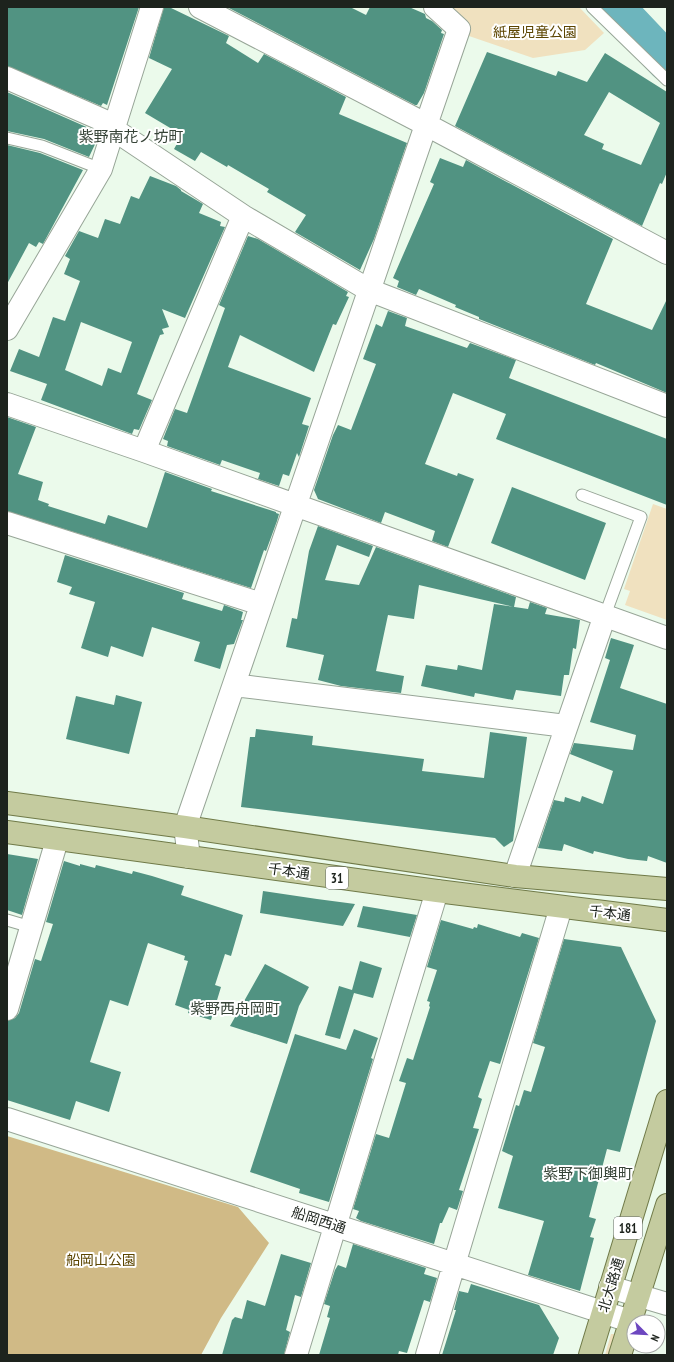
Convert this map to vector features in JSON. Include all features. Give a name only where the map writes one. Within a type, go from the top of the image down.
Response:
[{"type":"main road","name":"千本通","points":[[7,803],[185,827],[515,876],[667,889]]},
{"type":"main road","name":"千本通","points":[[7,832],[436,891],[667,920]]},
{"type":"main road","name":"北大路通","points":[[590,1355],[667,1101]]},
{"type":"main road","name":"北大路通","points":[[632,1314],[667,1205]]},
{"type":"main road","name":"北大路通","points":[[620,1355],[626,1335]]},
{"type":"street","points":[[7,329],[101,170],[113,127],[152,7]]},
{"type":"street","points":[[200,7],[426,124],[667,253]]},
{"type":"street","points":[[189,857],[185,827],[459,29],[435,7]]},
{"type":"street","points":[[7,78],[113,127],[243,216],[369,290],[667,406]]},
{"type":"street","points":[[144,451],[243,216]]},
{"type":"street","points":[[7,404],[144,451],[667,638]]},
{"type":"street","points":[[7,523],[261,604]]},
{"type":"street","points":[[515,876],[605,615]]},
{"type":"street","points":[[234,685],[566,726]]},
{"type":"street","points":[[7,1009],[58,840]]},
{"type":"street","points":[[296,1355],[436,891]]},
{"type":"street","points":[[427,1355],[561,907]]},
{"type":"street","name":"船岡西通","points":[[7,1119],[626,1320]]},
{"type":"street","points":[[610,1287],[667,1304]]},
{"type":"lane","points":[[592,7],[667,80]]},
{"type":"lane","points":[[7,138],[42,146],[101,170]]},
{"type":"lane","points":[[582,495],[641,517],[605,615]]},
{"type":"lane","points":[[7,920],[31,927]]},
{"type":"green space","name":"紙屋児童公園","points":[[445,7],[579,7],[604,33],[585,50],[533,58],[466,35]]},
{"type":"green space","points":[[653,504],[667,509],[667,620],[625,605],[630,591],[624,589]]},
{"type":"green space","name":"船岡山公園","points":[[7,1136],[238,1207],[269,1243],[221,1318],[201,1355],[7,1355]]},
{"type":"green space","points":[[611,1334],[614,1334],[615,1336],[609,1355],[605,1355]]},
{"type":"building","points":[[7,7],[139,7],[107,105],[103,103],[101,106],[7,66]]},
{"type":"building","points":[[164,7],[169,7],[229,36],[226,43],[258,63],[264,54],[346,97],[339,114],[407,143],[374,239],[360,270],[295,232],[306,215],[267,192],[269,189],[228,165],[227,167],[201,152],[195,161],[174,149],[182,135],[145,113],[172,69],[149,58]]},
{"type":"building","points":[[227,7],[350,7],[366,15],[370,7],[409,7],[425,14],[426,18],[432,21],[442,30],[441,33],[444,34],[424,93],[417,105],[415,105]]},
{"type":"building","points":[[487,52],[556,76],[558,71],[587,82],[605,53],[667,92],[667,172],[662,184],[660,183],[642,226],[455,126]],"holes":[[[609,92],[660,123],[641,165],[602,149],[604,144],[584,135]]]},
{"type":"building","points":[[7,92],[91,129],[89,134],[98,138],[89,157],[44,139],[7,131]]},
{"type":"building","points":[[7,145],[40,153],[83,170],[43,244],[39,242],[36,247],[29,243],[7,284]]},
{"type":"building","points":[[440,158],[463,167],[466,160],[613,239],[586,304],[652,330],[667,299],[667,393],[596,363],[595,365],[479,319],[479,317],[455,307],[456,305],[419,289],[416,295],[397,287],[399,281],[393,278],[434,184],[430,182]]},
{"type":"building","points":[[150,176],[176,186],[181,191],[203,204],[199,213],[221,222],[220,226],[225,227],[185,318],[162,309],[169,327],[162,329],[164,334],[160,335],[137,394],[152,400],[139,430],[134,429],[132,434],[41,400],[47,384],[10,371],[19,349],[39,357],[53,317],[65,321],[80,281],[64,274],[70,259],[65,256],[79,231],[98,238],[105,219],[120,224],[131,196],[139,199]],"holes":[[[81,322],[132,342],[121,373],[108,368],[102,386],[65,370]]]},
{"type":"building","points":[[248,236],[258,239],[348,292],[346,296],[349,297],[336,325],[333,324],[314,372],[240,335],[228,367],[311,398],[302,424],[309,426],[299,457],[297,453],[289,476],[283,474],[279,486],[258,479],[260,473],[222,460],[220,465],[167,446],[168,441],[163,439],[175,409],[187,413],[225,308],[219,305]]},
{"type":"building","points":[[388,311],[407,318],[405,326],[467,348],[470,343],[516,360],[509,378],[667,439],[667,505],[496,439],[506,414],[453,393],[425,464],[457,476],[458,473],[474,479],[448,547],[432,541],[435,531],[385,512],[381,523],[318,499],[314,490],[333,435],[338,425],[351,430],[376,364],[363,359],[376,324],[382,327]]},
{"type":"building","points":[[7,417],[36,427],[18,474],[43,482],[38,500],[49,504],[48,506],[105,524],[108,515],[147,528],[165,472],[212,489],[211,491],[279,514],[266,551],[264,550],[251,588],[7,511]]},
{"type":"building","points":[[512,487],[606,523],[585,580],[491,543]]},
{"type":"building","points":[[318,526],[373,546],[369,557],[337,545],[325,580],[359,585],[376,547],[516,597],[514,607],[419,585],[414,619],[388,615],[376,671],[404,676],[401,693],[341,686],[318,680],[324,655],[286,647],[292,618],[297,619],[309,551]]},
{"type":"building","points":[[65,555],[184,593],[182,599],[222,611],[224,605],[243,612],[241,620],[243,620],[234,644],[227,645],[220,669],[194,661],[200,642],[152,627],[143,657],[111,646],[108,657],[81,648],[95,602],[69,594],[72,587],[57,582]]},
{"type":"building","points":[[530,602],[547,608],[545,614],[580,620],[576,649],[573,648],[569,675],[564,675],[561,696],[516,690],[513,700],[475,693],[474,697],[421,686],[426,665],[457,670],[458,665],[482,670],[494,604],[528,609]]},
{"type":"building","points":[[611,638],[634,645],[620,688],[667,704],[667,863],[648,856],[647,861],[628,859],[594,851],[593,854],[564,844],[562,851],[538,848],[554,800],[564,802],[565,797],[580,802],[582,796],[603,804],[613,771],[570,754],[574,743],[633,750],[636,735],[590,722],[610,660],[605,658]]},
{"type":"building","points":[[116,695],[142,702],[129,754],[66,739],[76,696],[114,705]]},
{"type":"building","points":[[256,729],[313,736],[312,745],[424,759],[422,771],[484,778],[490,732],[527,737],[513,841],[504,847],[495,838],[241,807],[250,737],[255,737]]},
{"type":"building","points":[[7,854],[38,859],[22,915],[7,910]]},
{"type":"building","points":[[64,861],[80,866],[80,864],[95,868],[96,865],[132,874],[133,871],[152,876],[184,886],[181,895],[243,915],[231,956],[225,954],[215,985],[221,987],[211,1020],[188,1013],[189,1010],[175,1005],[188,961],[184,960],[185,956],[148,943],[128,1006],[110,1000],[90,1062],[121,1072],[109,1112],[76,1101],[70,1120],[7,1100],[7,1021],[15,1018],[19,1013],[35,959],[41,961],[53,924],[46,922]]},
{"type":"building","points":[[263,891],[355,904],[343,926],[260,913]]},
{"type":"building","points":[[363,906],[417,915],[410,937],[357,927]]},
{"type":"building","points":[[441,920],[473,929],[474,927],[477,928],[478,924],[520,937],[522,933],[539,938],[500,1064],[490,1061],[478,1097],[482,1099],[473,1128],[479,1129],[459,1190],[463,1191],[457,1210],[449,1207],[442,1223],[440,1223],[434,1244],[361,1221],[356,1218],[359,1211],[353,1209],[376,1134],[389,1138],[406,1083],[399,1081],[407,1058],[413,1060],[430,1007],[430,1002],[427,1001],[437,970],[427,967]]},
{"type":"building","points":[[564,939],[621,947],[656,1021],[620,1152],[607,1149],[589,1217],[596,1219],[590,1237],[594,1238],[580,1291],[528,1275],[544,1221],[498,1208],[513,1156],[502,1151],[516,1105],[519,1106],[524,1090],[531,1092],[545,1047],[533,1043]]},
{"type":"building","points":[[360,961],[382,968],[373,998],[354,993],[340,1039],[325,1035],[339,986],[352,990]]},
{"type":"building","points":[[265,964],[309,987],[299,1006],[287,1044],[230,1026]]},
{"type":"building","points":[[354,1029],[378,1038],[371,1058],[373,1059],[329,1202],[299,1193],[300,1189],[250,1172],[295,1034],[346,1050]]},
{"type":"building","points":[[353,1244],[426,1268],[424,1274],[437,1278],[430,1302],[424,1300],[407,1353],[399,1351],[398,1355],[319,1355],[330,1318],[327,1317],[330,1306],[324,1304],[335,1270],[338,1265],[346,1268]]},
{"type":"building","points":[[281,1254],[311,1263],[301,1297],[295,1295],[286,1330],[290,1332],[284,1355],[222,1355],[232,1320],[235,1317],[242,1319],[247,1300],[265,1306]]},
{"type":"building","points":[[471,1284],[539,1305],[559,1338],[553,1355],[442,1355],[456,1310],[454,1310],[459,1291],[468,1293]]},
{"type":"waterway","points":[[615,7],[667,62]]},
{"type":"district","name":"紫野南花ノ坊町","points":[[131,136]]},
{"type":"district","name":"紫野西舟岡町","points":[[235,1008]]},
{"type":"district","name":"紫野下御輿町","points":[[588,1173]]}]
